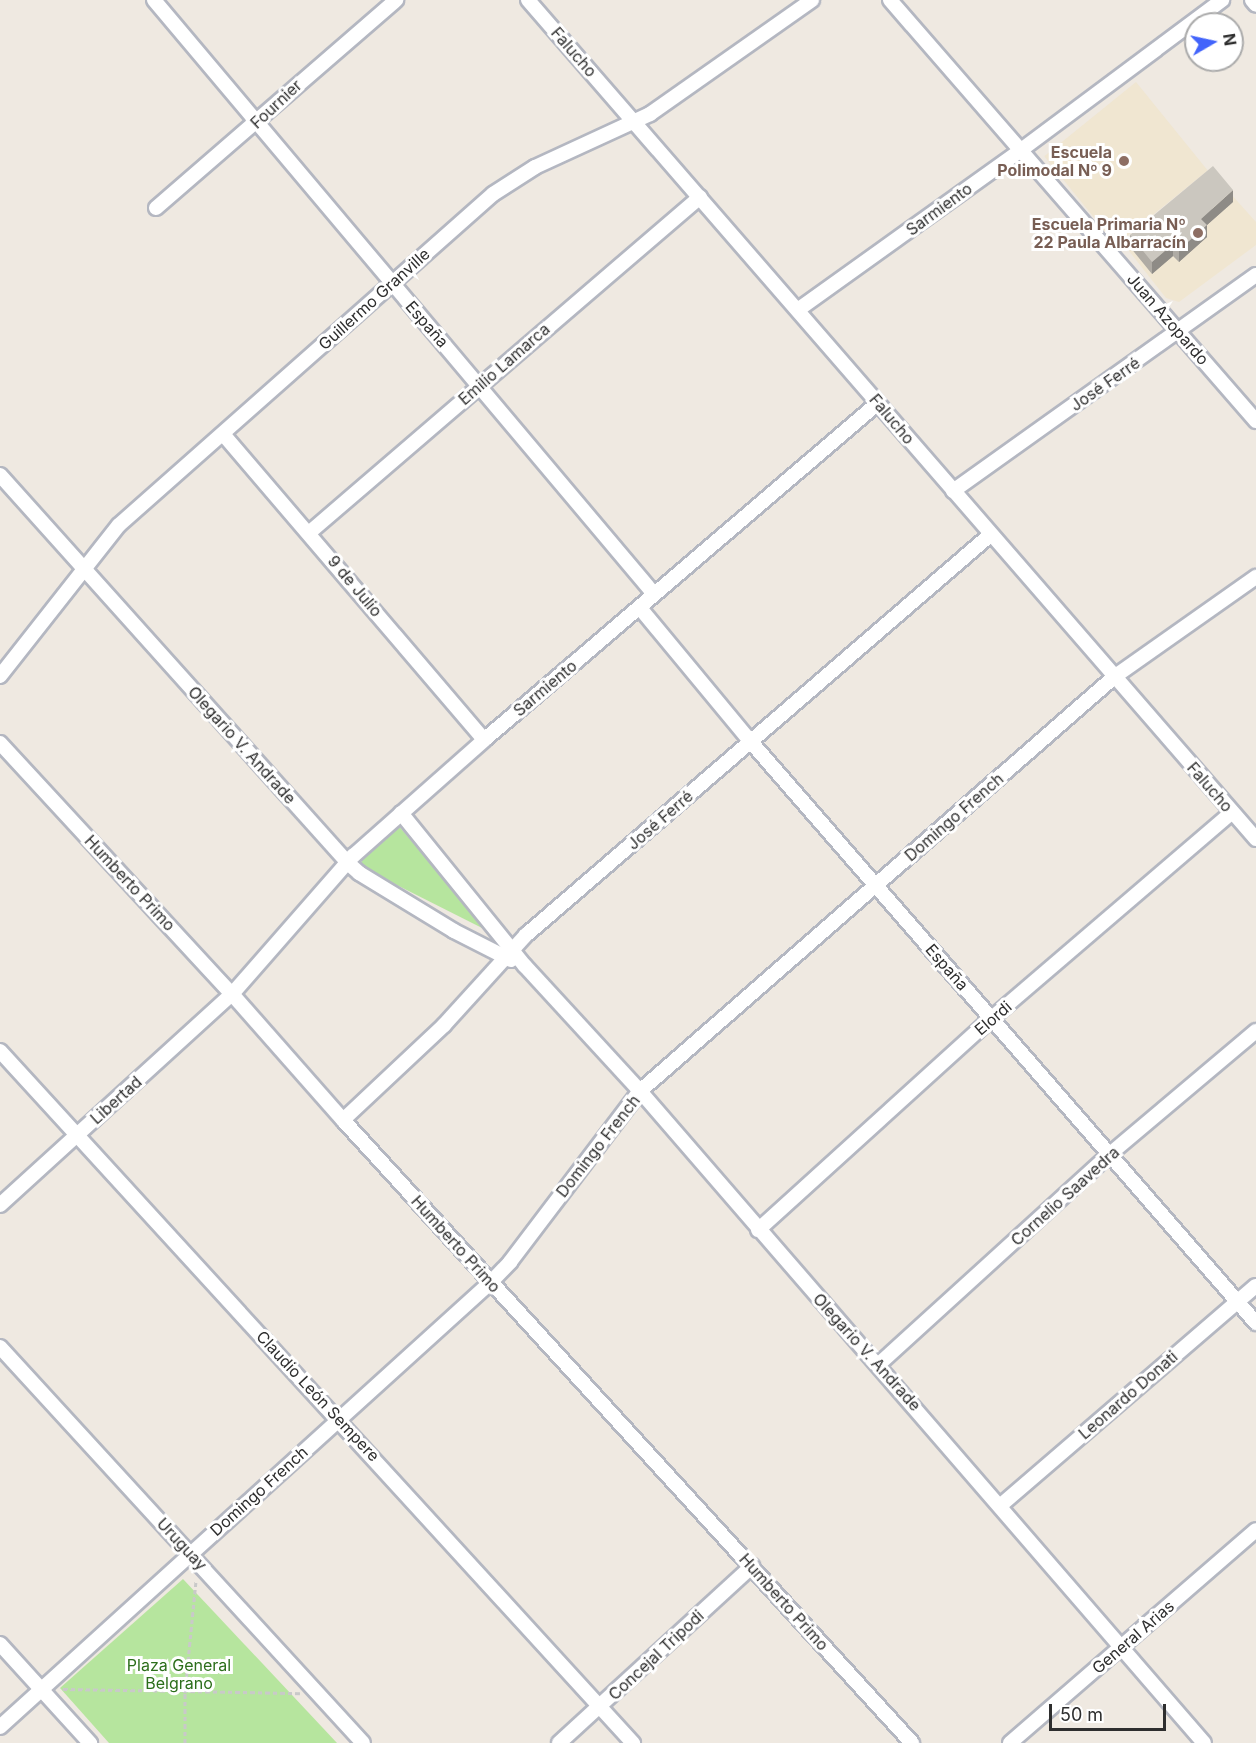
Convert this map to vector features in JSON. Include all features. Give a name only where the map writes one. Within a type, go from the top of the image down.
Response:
[{"type":"street","name":"España","points":[[154,0],[654,594]]},
{"type":"street","name":"Fournier","points":[[156,208],[257,123],[315,68],[396,0]]},
{"type":"street","name":"Falucho","points":[[528,0],[799,309],[990,535],[1256,839]]},
{"type":"street","name":"Guillermo Granville","points":[[0,676],[119,525],[392,283],[513,180],[667,104],[812,0]]},
{"type":"street","name":"Juan Azopardo","points":[[890,0],[1256,421]]},
{"type":"street","name":"Sarmiento","points":[[799,309],[1021,150],[1222,0]]},
{"type":"street","points":[[1252,0],[1256,4]]},
{"type":"street","name":"Emilio Lamarca","points":[[310,532],[479,384],[700,197]]},
{"type":"street","name":"José Ferré","points":[[953,492],[1256,275]]},
{"type":"street","name":"Sarmiento","points":[[232,994],[348,863],[401,813],[878,402]]},
{"type":"street","name":"9 de Julio","points":[[223,434],[310,532],[484,740]]},
{"type":"street","name":"Olegario V. Andrade","points":[[0,475],[358,873],[397,896],[508,953],[525,966],[640,1091],[758,1230],[1001,1504],[1204,1743]]},
{"type":"street","name":"José Ferré","points":[[343,1120],[444,1025],[508,953],[990,535]]},
{"type":"street","name":"Domingo French","points":[[0,1726],[194,1558],[339,1419],[491,1282],[510,1262],[640,1091],[1114,677],[1256,577]]},
{"type":"street","name":"España","points":[[640,608],[751,742],[1256,1323]]},
{"type":"street","name":"Humberto Primo","points":[[0,743],[232,994],[343,1120],[912,1743]]},
{"type":"street","name":"Elordi","points":[[758,1230],[992,1018],[1232,812]]},
{"type":"street","name":"Olegario V. Andrade","points":[[401,813],[508,953]]},
{"type":"street","name":"Libertad","points":[[0,1205],[232,994]]},
{"type":"street","name":"Cornelio Saavedra","points":[[879,1365],[1110,1154],[1256,1031]]},
{"type":"street","name":"Claudio León Sempere","points":[[0,1051],[633,1743]]},
{"type":"street","name":"Leonardo Donati","points":[[1001,1504],[1256,1286]]},
{"type":"street","name":"Uruguay","points":[[0,1347],[363,1743]]},
{"type":"street","name":"General Arias","points":[[1010,1743],[1256,1530]]},
{"type":"street","name":"Concejal Tripodi","points":[[559,1743],[752,1566]]},
{"type":"street","points":[[0,1644],[90,1743]]},
{"type":"path","points":[[185,1743],[185,1690],[194,1558]]},
{"type":"path","points":[[40,1689],[320,1694]]},
{"type":"shaded area","name":"Escuela Polimodal Nº 9","points":[[1136,82],[1208,171],[1116,245],[1044,156]]},
{"type":"shaded area","name":"Escuela Primaria Nº 22 Paula Albarracín","points":[[1213,174],[1256,222],[1256,245],[1179,302],[1166,298],[1125,246]]},
{"type":"green space","points":[[398,825],[488,931],[363,868],[361,858]]},
{"type":"green space","name":"Plaza General Belgrano","points":[[183,1579],[337,1743],[109,1743],[60,1688]]},
{"type":"building","points":[[1213,166],[1233,190],[1201,219],[1207,225],[1179,250],[1173,244],[1152,262],[1130,235]]},
{"type":"place","name":"Escuela Polimodal Nº 9","points":[[1124,161]]},
{"type":"place","name":"Escuela Primaria Nº 22 Paula Albarracín","points":[[1198,233]]}]
